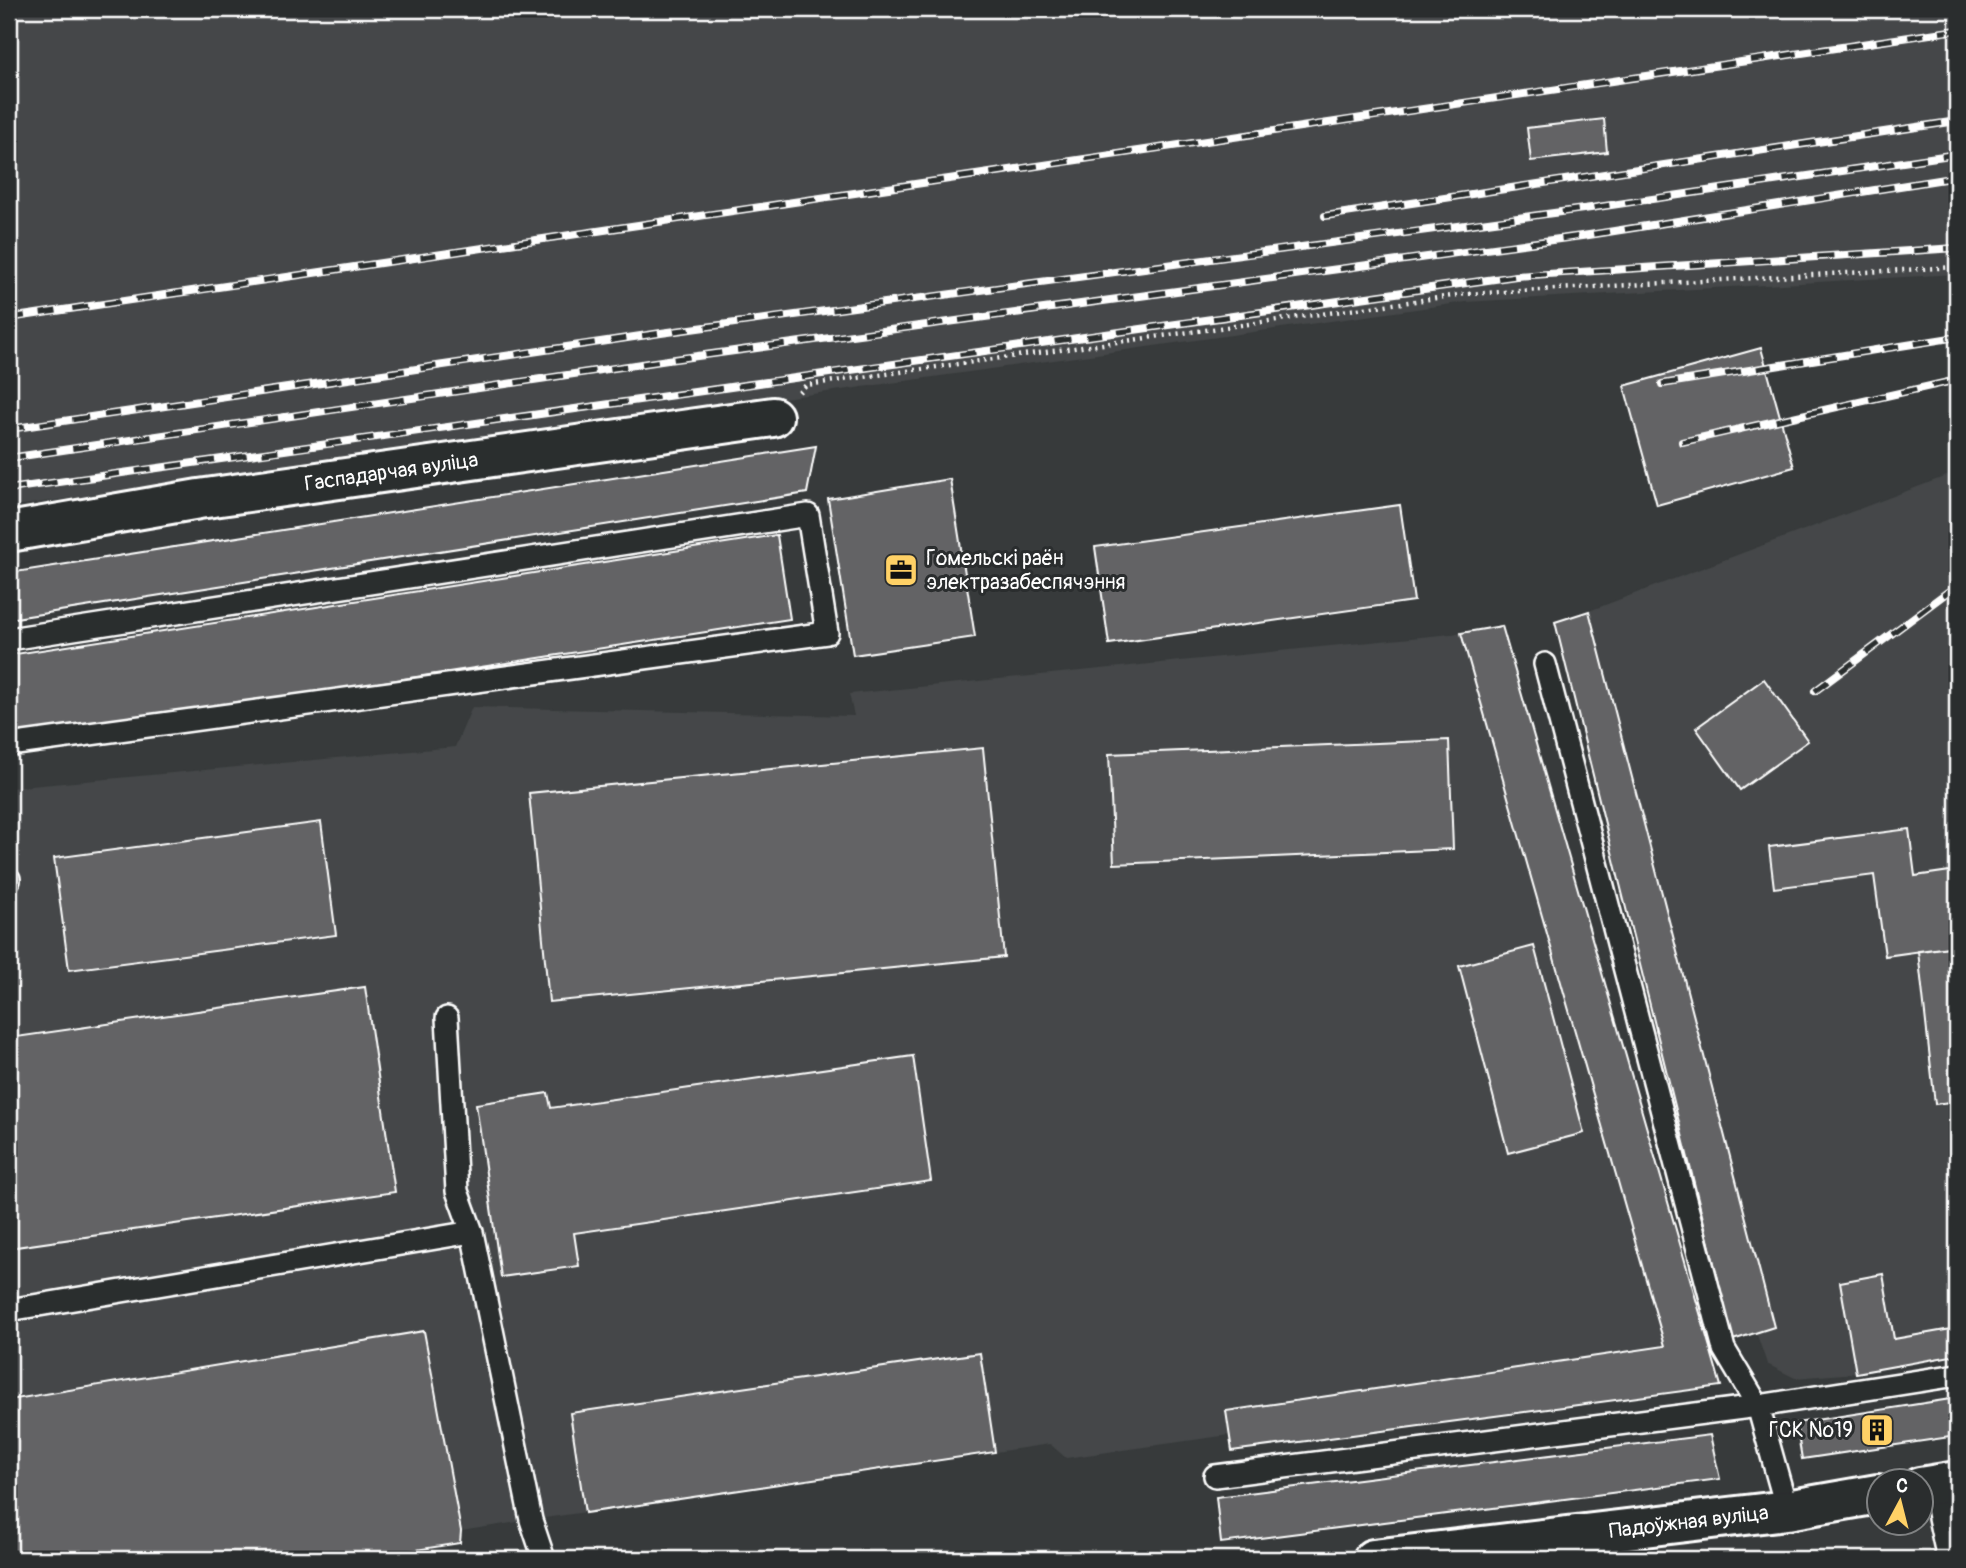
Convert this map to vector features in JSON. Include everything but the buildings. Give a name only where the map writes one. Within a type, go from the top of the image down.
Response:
[{"type":"street","name":"Гаспадарчая вуліца","points":[[9,532],[199,499],[773,417]]},
{"type":"street","name":"Падоўжная вуліца","points":[[1373,1559],[1434,1555],[1787,1510],[1864,1496]]},
{"type":"lane","points":[[9,639],[808,515],[827,633],[9,745]]},
{"type":"lane","points":[[1545,664],[1724,1349],[1758,1406],[1787,1510]]},
{"type":"lane","points":[[447,1018],[457,1191],[472,1232],[531,1520],[544,1559]]},
{"type":"lane","points":[[9,1310],[472,1232]]},
{"type":"lane","points":[[1215,1476],[1758,1406],[1957,1375]]},
{"type":"lane","points":[[1936,1484],[1948,1559]]},
{"type":"path","points":[[773,417],[806,385],[1466,294],[1957,267]]},
{"type":"shaded area","points":[[9,9],[1957,9],[1957,274],[1466,302],[9,507]]},
{"type":"shaded area","points":[[1957,472],[1957,1355],[1856,1373],[1795,1378],[1767,1364],[1756,1332],[1774,1327],[1589,611]]},
{"type":"shaded area","points":[[1461,633],[1665,1346],[1226,1411],[1229,1435],[1066,1458],[1050,1444],[461,1531],[460,1543],[360,1559],[9,1559],[9,788],[455,747],[472,707],[854,716],[849,694]]},
{"type":"railway","points":[[9,318],[1957,30]]},
{"type":"railway","points":[[1325,216],[1957,121]]},
{"type":"railway","points":[[9,429],[661,333],[1591,208],[1957,154]]},
{"type":"railway","points":[[9,458],[668,360],[1589,235],[1957,177]]},
{"type":"railway","points":[[9,489],[1516,276],[1957,248]]},
{"type":"railway","points":[[1662,384],[1957,337]]},
{"type":"railway","points":[[1682,442],[1957,380]]},
{"type":"railway","points":[[1815,691],[1957,585]]},
{"type":"place","name":"Гомельскі раён электразабеспячэння","points":[[901,570]]},
{"type":"place","name":"ГСК №19","points":[[1877,1430]]}]
